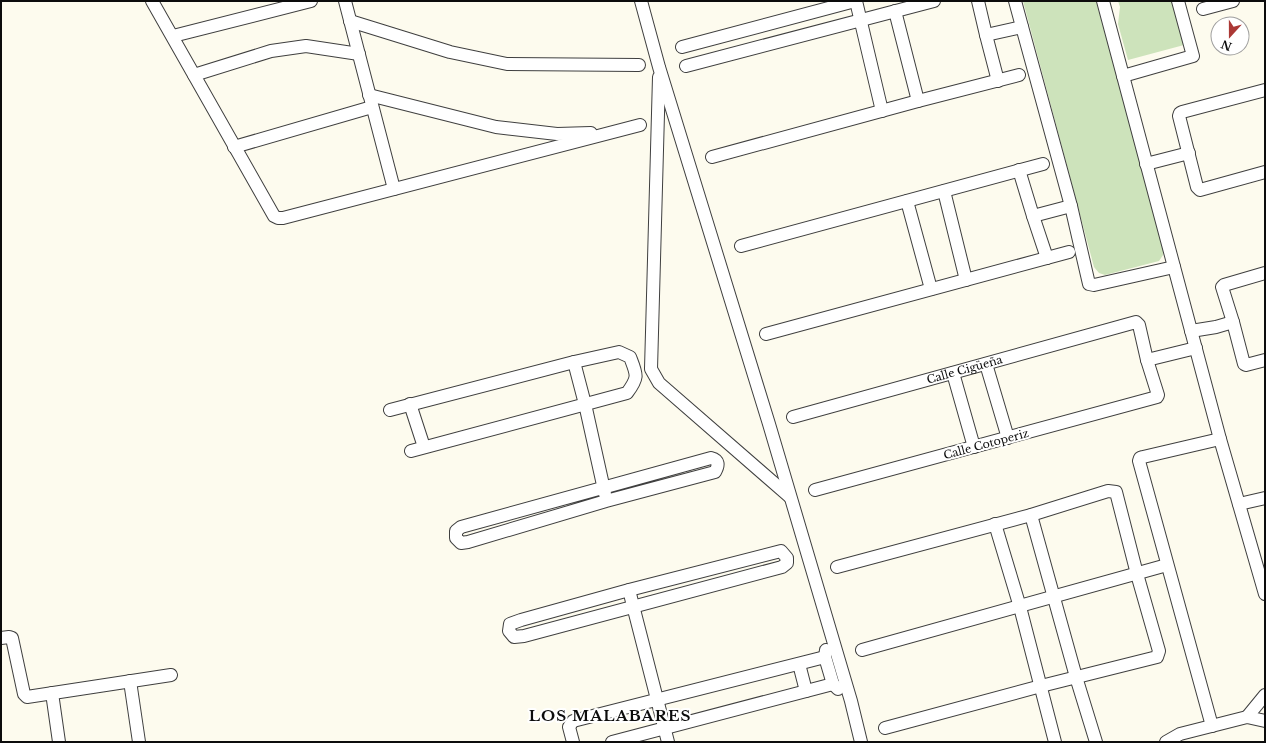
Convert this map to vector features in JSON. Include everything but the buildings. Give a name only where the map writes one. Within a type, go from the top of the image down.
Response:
[{"type":"street","points":[[152,1],[274,216],[278,218],[283,218],[640,125]]},
{"type":"street","points":[[173,36],[310,1]]},
{"type":"street","points":[[345,1],[394,189]]},
{"type":"street","points":[[641,1],[659,67],[830,630],[861,742]]},
{"type":"street","points":[[682,47],[855,1],[882,111]]},
{"type":"street","points":[[686,66],[934,1]]},
{"type":"street","points":[[978,1],[998,81]]},
{"type":"street","points":[[1014,1],[1071,206],[1089,284],[1094,285],[1174,267]]},
{"type":"street","points":[[1103,1],[1220,439],[1265,594]]},
{"type":"street","points":[[1122,76],[1193,56],[1178,1]]},
{"type":"street","points":[[1203,9],[1228,2]]},
{"type":"street","points":[[895,11],[918,101]]},
{"type":"street","points":[[350,22],[450,52],[507,64],[640,65]]},
{"type":"street","points":[[986,35],[1022,27]]},
{"type":"street","points":[[194,75],[271,51],[306,46],[359,54]]},
{"type":"street","points":[[659,67],[651,369],[659,383],[790,497]]},
{"type":"street","points":[[712,157],[1019,75]]},
{"type":"street","points":[[1265,90],[1180,113],[1179,116],[1197,187],[1200,190],[1265,172]]},
{"type":"street","points":[[369,95],[496,127],[557,134],[614,132]]},
{"type":"street","points":[[234,147],[372,107]]},
{"type":"street","points":[[1146,164],[1188,153]]},
{"type":"street","points":[[741,246],[1043,164]]},
{"type":"street","points":[[1019,170],[1047,258]]},
{"type":"street","points":[[944,191],[966,280]]},
{"type":"street","points":[[907,201],[931,289]]},
{"type":"street","points":[[1033,216],[1071,206]]},
{"type":"street","points":[[766,334],[1069,252]]},
{"type":"street","points":[[1265,273],[1224,285],[1222,287],[1234,322],[1244,364],[1246,365],[1265,360]]},
{"type":"street","name":"Calle Cigüeña","points":[[793,417],[1136,322],[1139,325],[1147,360]]},
{"type":"street","points":[[1191,331],[1216,327],[1234,322]]},
{"type":"street","points":[[1147,360],[1196,348]]},
{"type":"street","points":[[390,410],[574,362],[619,352],[630,357],[635,371],[635,383],[627,393],[411,451]]},
{"type":"street","name":"Calle Cotoperiz","points":[[815,490],[1157,397],[1158,395],[1147,360]]},
{"type":"street","points":[[574,362],[585,404],[606,501]]},
{"type":"street","points":[[986,364],[1008,438]]},
{"type":"street","points":[[635,371],[651,369]]},
{"type":"street","points":[[953,373],[974,447]]},
{"type":"street","points":[[410,404],[424,447]]},
{"type":"street","points":[[1212,726],[1139,461],[1140,458],[1220,439]]},
{"type":"street","points":[[711,458],[716,459],[718,462],[718,467],[715,472],[606,501],[468,542],[461,543],[456,538],[456,531],[461,527],[603,487],[711,458]]},
{"type":"street","points":[[838,567],[1031,515],[1108,491],[1116,492],[1136,574],[1159,654],[1157,657],[1041,686],[885,728]]},
{"type":"street","points":[[1239,504],[1265,498]]},
{"type":"street","points":[[1031,515],[1053,597],[1096,742]]},
{"type":"street","points":[[995,524],[1020,607],[1055,742]]},
{"type":"street","points":[[781,551],[787,558],[787,563],[782,568],[524,636],[514,637],[509,631],[510,624],[629,590],[781,551]]},
{"type":"street","points":[[862,650],[1167,565]]},
{"type":"street","points":[[629,590],[668,742]]},
{"type":"street","points":[[830,630],[825,657],[833,684],[850,701]]},
{"type":"street","points":[[1,638],[12,638],[25,696],[27,697],[171,675]]},
{"type":"street","points":[[573,742],[569,727],[573,721],[825,657]]},
{"type":"street","points":[[798,664],[806,692]]},
{"type":"street","points":[[130,681],[139,742]]},
{"type":"street","points":[[612,742],[833,684]]},
{"type":"street","points":[[52,693],[60,742]]},
{"type":"street","points":[[1247,717],[1265,695]]},
{"type":"street","points":[[1166,742],[1180,734],[1247,717],[1265,722]]},
{"type":"green space","points":[[1023,1],[1096,1],[1164,248],[1163,255],[1159,261],[1105,275],[1099,273],[1094,267]]},
{"type":"green space","points":[[1118,1],[1172,1],[1184,45],[1128,60],[1118,24],[1120,7]]},
{"type":"district","name":"LOS MALABARES","points":[[610,715]]}]
